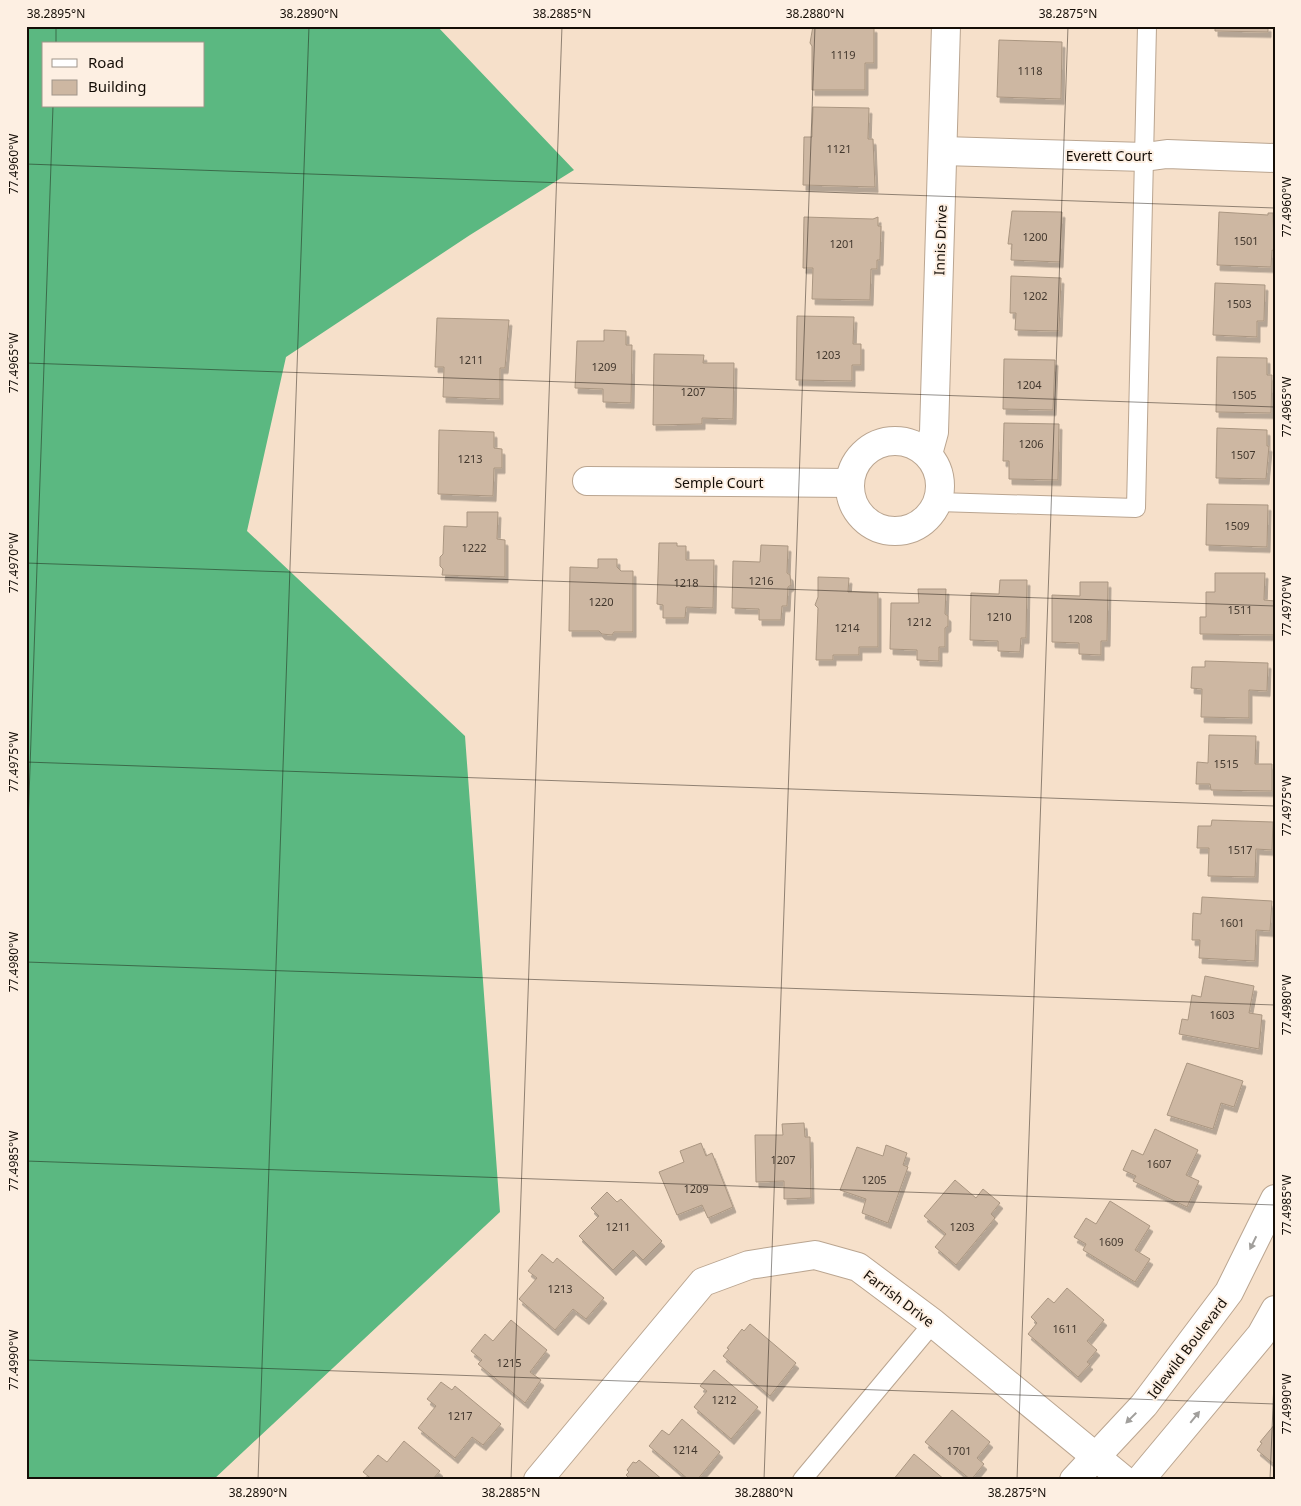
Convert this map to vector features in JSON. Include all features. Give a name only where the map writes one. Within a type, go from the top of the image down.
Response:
[{"type":"street","name":"Innis Drive","points":[[928,454],[934,432],[946,26]]},
{"type":"street","name":"Everett Court","points":[[943,151],[1145,157],[1167,154],[1275,158]]},
{"type":"street","points":[[901,441],[916,445],[928,454],[936,464],[940,476],[941,489],[938,502],[931,515],[921,525],[893,532],[879,529],[866,522],[856,510],[851,497],[850,483],[853,468],[861,456],[880,444],[901,441]]},
{"type":"street","name":"Semple Court","points":[[587,481],[850,483]]},
{"type":"street","name":"Idlewild Boulevard","points":[[1074,1480],[1095,1455],[1144,1405],[1230,1292],[1275,1199]]},
{"type":"street","name":"Farrish Drive","points":[[538,1480],[702,1282],[749,1265],[815,1255],[858,1267],[933,1323],[1124,1480]]},
{"type":"street","points":[[1140,1480],[1261,1335],[1275,1310]]},
{"type":"lane","points":[[938,502],[1136,508],[1147,26]]},
{"type":"lane","points":[[802,1480],[933,1323]]},
{"type":"green space","points":[[26,26],[437,26],[574,170],[470,235],[286,357],[247,531],[465,736],[500,1212],[213,1480],[26,1480]]},
{"type":"building","points":[[813,26],[874,27],[874,63],[865,63],[865,90],[812,90],[812,46],[810,43]]},
{"type":"building","points":[[1215,26],[1268,26],[1268,32],[1215,31]]},
{"type":"building","points":[[999,40],[1062,42],[1061,99],[997,97]]},
{"type":"building","points":[[813,107],[869,108],[868,139],[873,139],[875,187],[803,185],[804,137],[812,137]]},
{"type":"building","points":[[1012,211],[1062,212],[1060,262],[1011,260],[1012,244],[1008,244]]},
{"type":"building","points":[[1219,212],[1268,215],[1268,213],[1273,213],[1274,251],[1272,250],[1271,267],[1217,265]]},
{"type":"building","points":[[804,217],[873,219],[878,217],[878,226],[881,226],[880,260],[877,260],[877,269],[871,269],[870,300],[812,299],[813,268],[803,268]]},
{"type":"building","points":[[1011,276],[1061,278],[1059,331],[1015,330],[1016,313],[1010,313]]},
{"type":"building","points":[[1215,283],[1265,285],[1264,321],[1257,321],[1257,337],[1213,335]]},
{"type":"building","points":[[797,316],[854,317],[853,344],[861,344],[861,365],[852,365],[852,381],[796,380]]},
{"type":"building","points":[[437,318],[509,320],[505,368],[500,368],[500,399],[443,397],[444,367],[435,367]]},
{"type":"building","points":[[604,330],[626,331],[626,345],[632,345],[631,403],[603,402],[603,389],[575,388],[577,341],[604,341]]},
{"type":"building","points":[[654,354],[704,355],[703,363],[734,363],[733,419],[702,418],[702,424],[653,425]]},
{"type":"building","points":[[1217,357],[1267,358],[1267,375],[1272,375],[1271,413],[1216,412]]},
{"type":"building","points":[[1004,359],[1055,360],[1053,410],[1003,409]]},
{"type":"building","points":[[1004,423],[1059,424],[1058,480],[1009,479],[1009,461],[1003,461]]},
{"type":"building","points":[[1217,428],[1267,430],[1267,446],[1269,446],[1266,479],[1216,478]]},
{"type":"building","points":[[439,430],[494,432],[494,448],[502,449],[502,468],[494,468],[493,496],[438,494]]},
{"type":"building","points":[[1207,504],[1268,505],[1267,547],[1206,545]]},
{"type":"building","points":[[467,512],[498,512],[497,539],[505,540],[505,577],[442,575],[443,569],[440,566],[440,557],[443,554],[444,526],[467,527]]},
{"type":"building","points":[[659,543],[677,543],[677,546],[686,546],[686,560],[714,560],[713,608],[686,607],[685,618],[663,618],[663,605],[657,604]]},
{"type":"building","points":[[761,545],[788,546],[787,573],[790,575],[791,585],[788,587],[787,606],[782,606],[781,620],[759,620],[759,609],[732,608],[733,561],[760,562]]},
{"type":"building","points":[[598,559],[617,559],[617,567],[621,571],[633,571],[633,632],[614,632],[612,635],[602,634],[599,631],[569,631],[570,567],[598,568]]},
{"type":"building","points":[[1215,573],[1265,573],[1264,600],[1275,601],[1275,635],[1200,634],[1200,617],[1206,617],[1206,592],[1215,592]]},
{"type":"building","points":[[818,577],[849,578],[848,592],[878,593],[878,647],[859,647],[859,655],[833,655],[833,660],[816,660],[818,608],[815,605],[818,597]]},
{"type":"building","points":[[1000,580],[1027,580],[1026,638],[1021,638],[1020,652],[998,651],[998,641],[970,640],[971,593],[999,594]]},
{"type":"building","points":[[1080,582],[1108,582],[1107,641],[1101,641],[1101,655],[1079,654],[1079,643],[1052,642],[1052,595],[1080,596]]},
{"type":"building","points":[[918,589],[946,589],[945,614],[948,616],[948,626],[945,628],[945,647],[939,647],[939,661],[917,660],[917,650],[890,649],[891,603],[919,603]]},
{"type":"building","points":[[1205,661],[1268,663],[1267,691],[1249,690],[1249,718],[1201,717],[1202,689],[1191,688],[1192,667],[1205,667]]},
{"type":"building","points":[[1209,735],[1256,736],[1255,764],[1272,764],[1272,791],[1211,790],[1210,784],[1196,784],[1197,762],[1208,763]]},
{"type":"building","points":[[1212,820],[1273,822],[1272,850],[1256,849],[1255,877],[1208,876],[1209,848],[1197,848],[1198,826],[1211,826]]},
{"type":"building","points":[[1202,897],[1272,901],[1270,931],[1256,930],[1255,961],[1199,958],[1200,940],[1192,940],[1193,913],[1201,914]]},
{"type":"building","points":[[1205,976],[1254,986],[1249,1013],[1262,1015],[1259,1049],[1179,1034],[1182,1019],[1188,1020],[1192,995],[1201,997]]},
{"type":"building","points":[[1187,1063],[1243,1081],[1234,1107],[1221,1103],[1213,1129],[1167,1115]]},
{"type":"building","points":[[804,1123],[805,1137],[810,1137],[811,1198],[784,1199],[784,1181],[756,1182],[755,1135],[783,1135],[782,1124]]},
{"type":"building","points":[[1155,1129],[1198,1150],[1186,1175],[1199,1181],[1187,1207],[1133,1181],[1136,1176],[1123,1170],[1132,1150],[1143,1155]]},
{"type":"building","points":[[701,1143],[706,1156],[712,1153],[733,1207],[708,1218],[702,1205],[677,1215],[659,1172],[684,1162],[680,1151]]},
{"type":"building","points":[[886,1145],[907,1153],[903,1165],[908,1167],[888,1223],[862,1213],[866,1199],[840,1190],[857,1147],[883,1156]]},
{"type":"building","points":[[955,1180],[976,1198],[983,1189],[1000,1203],[991,1214],[995,1218],[956,1265],[935,1247],[946,1234],[924,1216]]},
{"type":"building","points":[[607,1192],[617,1202],[621,1199],[662,1241],[643,1260],[633,1250],[613,1270],[579,1236],[599,1216],[591,1208]]},
{"type":"building","points":[[1110,1201],[1150,1226],[1135,1250],[1150,1259],[1135,1282],[1083,1250],[1086,1244],[1074,1237],[1086,1218],[1096,1224]]},
{"type":"building","points":[[542,1254],[553,1263],[557,1258],[604,1298],[586,1319],[573,1309],[555,1330],[519,1299],[537,1278],[528,1271]]},
{"type":"building","points":[[1067,1288],[1104,1320],[1087,1341],[1097,1350],[1087,1362],[1090,1364],[1078,1377],[1028,1334],[1037,1323],[1031,1317],[1048,1298],[1054,1303]]},
{"type":"building","points":[[511,1320],[547,1350],[530,1372],[541,1380],[525,1403],[478,1364],[482,1360],[471,1351],[485,1334],[493,1341]]},
{"type":"building","points":[[750,1324],[796,1363],[770,1396],[723,1356],[742,1329],[744,1331]]},
{"type":"building","points":[[714,1370],[758,1407],[731,1439],[694,1407],[707,1391],[700,1386]]},
{"type":"building","points":[[441,1382],[452,1390],[455,1386],[501,1424],[483,1445],[472,1437],[455,1458],[418,1428],[436,1406],[427,1399]]},
{"type":"building","points":[[952,1410],[990,1442],[977,1458],[984,1464],[971,1480],[925,1442]]},
{"type":"building","points":[[682,1419],[720,1452],[697,1480],[689,1480],[649,1446],[662,1430],[669,1435]]},
{"type":"building","points":[[1275,1424],[1275,1465],[1257,1450],[1262,1443],[1260,1442]]},
{"type":"building","points":[[404,1441],[440,1471],[432,1480],[373,1480],[363,1472],[378,1455],[387,1462]]},
{"type":"building","points":[[914,1454],[945,1480],[893,1480]]},
{"type":"building","points":[[639,1460],[663,1480],[631,1480],[626,1475],[629,1472],[627,1470],[633,1462],[636,1463]]}]
